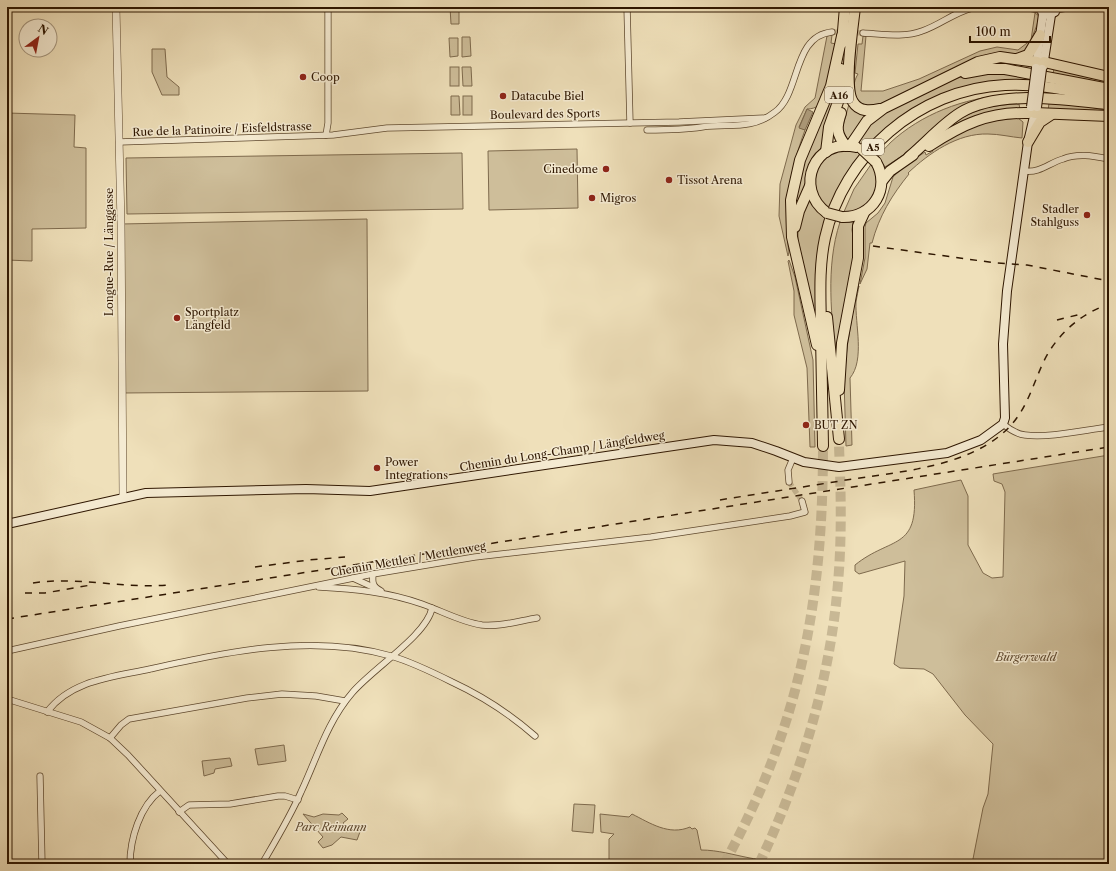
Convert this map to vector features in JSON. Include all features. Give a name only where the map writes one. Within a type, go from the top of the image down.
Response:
[{"type":"highway","name":"A16","points":[[826,152],[829,127],[838,98],[845,7]]},
{"type":"highway","name":"A16","points":[[848,146],[839,137],[837,128],[849,72],[855,7]]},
{"type":"highway","points":[[821,389],[817,343],[796,254],[790,216],[794,183],[803,152],[831,86],[842,36]]},
{"type":"highway","points":[[1017,59],[1030,54],[1040,36]]},
{"type":"highway","points":[[848,146],[867,121],[884,108],[988,59],[1017,59],[1040,65],[1109,77]]},
{"type":"highway","points":[[946,79],[976,70],[1005,69],[1109,89]]},
{"type":"highway","points":[[849,72],[850,95],[856,106],[869,111],[884,108]]},
{"type":"highway","name":"A5","points":[[823,446],[821,389],[821,279],[825,239],[833,211],[847,182],[865,156],[877,143],[899,124],[923,108],[952,95],[977,89],[996,86],[1028,85],[1108,102]]},
{"type":"highway","name":"A5","points":[[864,213],[858,226],[857,265],[841,348],[839,379],[839,443],[827,318],[827,262],[831,238],[838,213],[850,187],[865,164],[889,139],[913,121],[938,107],[969,96],[994,91],[1025,91],[1055,93],[1108,102]]},
{"type":"highway","points":[[909,157],[956,116],[967,109],[985,103],[1001,100],[1062,99],[1108,102]]},
{"type":"highway","points":[[810,186],[814,199],[827,213],[842,218],[852,217],[864,213],[876,201],[882,181],[890,170],[955,130],[979,118],[1004,113],[1033,110],[1052,114],[1109,116]]},
{"type":"highway","points":[[1028,142],[1040,122],[1052,114]]},
{"type":"highway","points":[[796,254],[794,237],[795,223],[810,186],[812,168],[826,152],[848,146],[862,149],[876,162],[882,181]]},
{"type":"main road","points":[[1040,65],[1040,36],[1048,10]]},
{"type":"main road","points":[[1003,424],[1005,418],[1003,367],[1004,320],[1028,142],[1048,10]]},
{"type":"main road","name":"Chemin du Long-Champ / Längfeldweg","points":[[7,524],[146,493],[173,491],[306,489],[370,491],[714,440],[752,444],[792,458],[822,466],[839,467],[937,454],[968,446],[991,434],[1003,424]]},
{"type":"street","name":"Longue-Rue / Länggasse","points":[[116,7],[123,497]]},
{"type":"street","points":[[326,135],[328,123],[328,7]]},
{"type":"street","points":[[627,7],[630,123]]},
{"type":"street","points":[[957,7],[1001,7]]},
{"type":"street","points":[[1022,7],[1048,10],[1073,7]]},
{"type":"street","points":[[1099,7],[1109,8]]},
{"type":"street","points":[[863,33],[914,33],[925,30],[958,12],[972,8]]},
{"type":"street","points":[[647,130],[745,126],[765,118],[774,113],[784,102],[808,45],[817,37],[832,32]]},
{"type":"street","name":"Boulevard des Sports","points":[[326,135],[387,128],[630,123],[765,118]]},
{"type":"street","name":"Rue de la Patinoire / Eisfeldstrasse","points":[[119,142],[196,141],[326,135]]},
{"type":"street","points":[[1025,171],[1041,170],[1063,158],[1075,155],[1109,159]]},
{"type":"street","points":[[1003,424],[1013,432],[1025,435],[1049,434],[1109,427]]},
{"type":"street","points":[[789,482],[788,470],[792,458]]},
{"type":"street","name":"Chemin Mettlen / Mettlenweg","points":[[7,651],[119,626],[373,574],[475,557],[651,537],[790,516],[805,512],[802,501]]},
{"type":"street","points":[[373,574],[372,583],[376,588]]},
{"type":"street","points":[[353,578],[385,592],[467,622],[483,625],[537,618]]},
{"type":"street","points":[[311,587],[385,592]]},
{"type":"street","points":[[262,864],[298,800],[325,734],[345,701],[360,683],[419,632],[431,616],[432,608]]},
{"type":"street","points":[[47,712],[54,702],[65,693],[79,686],[212,655],[265,649],[325,646],[365,650],[391,656],[424,668],[496,706],[535,736]]},
{"type":"street","points":[[110,738],[121,724],[129,719],[247,698],[282,694],[316,696],[345,701]]},
{"type":"street","points":[[7,699],[81,722],[110,738],[228,864]]},
{"type":"street","points":[[40,776],[42,864]]},
{"type":"street","points":[[130,864],[130,852],[136,825],[155,795],[160,791]]},
{"type":"street","points":[[179,812],[189,805],[230,804],[278,796],[285,796],[298,800]]},
{"type":"green space","points":[[450,7],[459,7],[459,24],[451,24]]},
{"type":"green space","points":[[1035,13],[1039,16],[1031,40]]},
{"type":"green space","points":[[832,35],[831,43],[836,44],[822,100],[816,107],[807,109],[799,127],[805,130],[795,160],[789,190],[786,221],[789,252],[788,256],[779,216],[780,184],[796,125],[805,107],[815,98],[827,36]]},
{"type":"green space","points":[[863,36],[866,36],[861,91],[883,91],[919,79],[980,51],[997,47],[1018,50],[1031,40],[1027,50],[1015,55],[981,57],[878,105],[865,105],[860,102],[854,92],[855,80],[858,74],[855,73],[858,44],[862,44]]},
{"type":"green space","points":[[462,37],[470,37],[471,56],[462,57]]},
{"type":"green space","points":[[449,38],[458,38],[458,56],[450,57]]},
{"type":"green space","points":[[152,49],[165,49],[167,77],[179,87],[179,95],[162,95],[152,72]]},
{"type":"green space","points":[[450,67],[459,67],[459,86],[450,86]]},
{"type":"green space","points":[[462,67],[471,67],[472,86],[463,86]]},
{"type":"green space","points":[[1054,68],[1109,80],[1109,85],[1053,74]]},
{"type":"green space","points":[[985,71],[1029,76],[1028,81],[983,84],[961,89],[941,96],[921,105],[903,116],[868,146],[857,142],[876,117],[957,78]]},
{"type":"green space","points":[[833,84],[834,98],[823,147],[810,163],[806,174],[806,184],[794,210],[796,185]]},
{"type":"green space","points":[[1006,95],[986,101],[885,167],[878,157],[890,143],[902,133],[929,116],[959,104]]},
{"type":"green space","points":[[451,96],[459,96],[460,115],[451,115]]},
{"type":"green space","points":[[463,96],[472,96],[472,115],[463,115]]},
{"type":"green space","points":[[1049,103],[1086,106],[1109,111],[1109,114],[1048,111]]},
{"type":"green space","points":[[849,104],[869,113],[848,140],[842,130]]},
{"type":"green space","points":[[1019,104],[1020,109],[942,133],[968,114],[996,106]]},
{"type":"green space","points":[[7,113],[75,115],[74,147],[86,148],[86,228],[32,229],[32,261],[7,260]]},
{"type":"green space","points":[[1018,118],[1023,122],[1022,138],[996,134],[966,137],[945,146],[925,158],[908,173],[909,174],[887,206],[878,224],[872,243],[870,243],[867,269],[860,284],[865,258],[866,223],[878,213],[885,203],[893,177],[907,164],[925,152],[926,155],[933,151],[931,148],[979,122]]},
{"type":"green space","points":[[577,149],[578,208],[489,210],[488,151]]},
{"type":"green space","points":[[838,150],[857,151],[862,153],[844,178],[829,210],[819,200],[813,179],[822,160]]},
{"type":"green space","points":[[462,153],[463,209],[127,214],[126,158]]},
{"type":"green space","points":[[872,163],[877,175],[877,181],[875,191],[870,201],[866,207],[843,214],[854,189]]},
{"type":"green space","points":[[809,198],[818,212],[826,219],[815,317],[798,240],[798,226]]},
{"type":"green space","points":[[367,219],[368,391],[122,393],[121,224]]},
{"type":"green space","points":[[840,222],[853,222],[852,230],[855,249],[836,365],[831,275],[835,239]]},
{"type":"green space","points":[[789,260],[795,277],[813,360],[815,447],[810,447],[807,368],[794,315],[794,291]]},
{"type":"green space","points":[[859,286],[856,302],[858,352],[855,370],[850,378],[852,445],[846,446],[844,380],[847,348],[856,292]]},
{"type":"green space","name":"Bürgerwald","points":[[1109,455],[1109,864],[972,864],[983,808],[988,794],[993,744],[965,715],[933,674],[924,669],[900,668],[894,664],[904,596],[905,561],[859,574],[855,571],[855,565],[868,556],[900,540],[907,533],[912,523],[914,510],[914,490],[961,480],[968,496],[968,545],[983,573],[992,578],[1003,577],[1005,492],[1002,484],[994,481],[993,474]]},
{"type":"green space","points":[[284,745],[286,761],[258,765],[255,749]]},
{"type":"green space","points":[[230,758],[232,766],[215,769],[214,773],[204,776],[202,761]]},
{"type":"green space","points":[[574,804],[595,805],[593,833],[572,831]]},
{"type":"green space","name":"Parc Reimann","points":[[342,813],[348,819],[343,823],[347,828],[350,826],[355,832],[360,828],[361,829],[357,840],[341,837],[332,845],[323,848],[318,842],[323,837],[303,814],[314,817],[323,814],[339,815]]},
{"type":"green space","points":[[600,814],[629,817],[632,814],[667,829],[675,830],[690,827],[692,829],[695,828],[697,830],[701,850],[720,852],[778,864],[609,864],[609,839],[614,834],[601,832]]},
{"type":"shaded area","points":[[807,109],[813,112],[805,130],[799,128]]},
{"type":"tunnel","points":[[832,32],[863,33]]},
{"type":"tunnel","points":[[724,864],[750,813],[772,763],[789,712],[802,662],[812,611],[818,558],[822,503],[823,446]]},
{"type":"tunnel","points":[[759,864],[788,797],[800,762],[821,692],[828,656],[834,620],[840,549],[841,514],[839,446]]},
{"type":"tunnel","points":[[789,482],[802,501]]},
{"type":"railway","points":[[873,246],[996,263],[1027,265],[1109,281]]},
{"type":"railway","points":[[720,500],[928,467],[969,454],[987,445],[1003,433],[1023,409],[1043,363],[1055,343],[1079,320],[1098,308],[1109,304]]},
{"type":"railway","points":[[1057,320],[1081,314]]},
{"type":"railway","points":[[7,619],[1109,447]]},
{"type":"railway","points":[[255,567],[345,557]]},
{"type":"railway","points":[[33,583],[67,581],[151,586],[168,585]]},
{"type":"railway","points":[[25,593],[45,593],[91,585]]},
{"type":"place","name":"Coop","points":[[303,77]]},
{"type":"place","name":"Datacube Biel","points":[[503,96]]},
{"type":"place","name":"Cinedome","points":[[606,169]]},
{"type":"place","name":"Tissot Arena","points":[[669,180]]},
{"type":"place","name":"Migros","points":[[592,198]]},
{"type":"place","name":"Stadler Stahlguss","points":[[1087,215]]},
{"type":"place","name":"Sportplatz Längfeld","points":[[177,318]]},
{"type":"place","name":"BUT ZN","points":[[806,425]]},
{"type":"place","name":"Power Integrations","points":[[377,468]]}]
